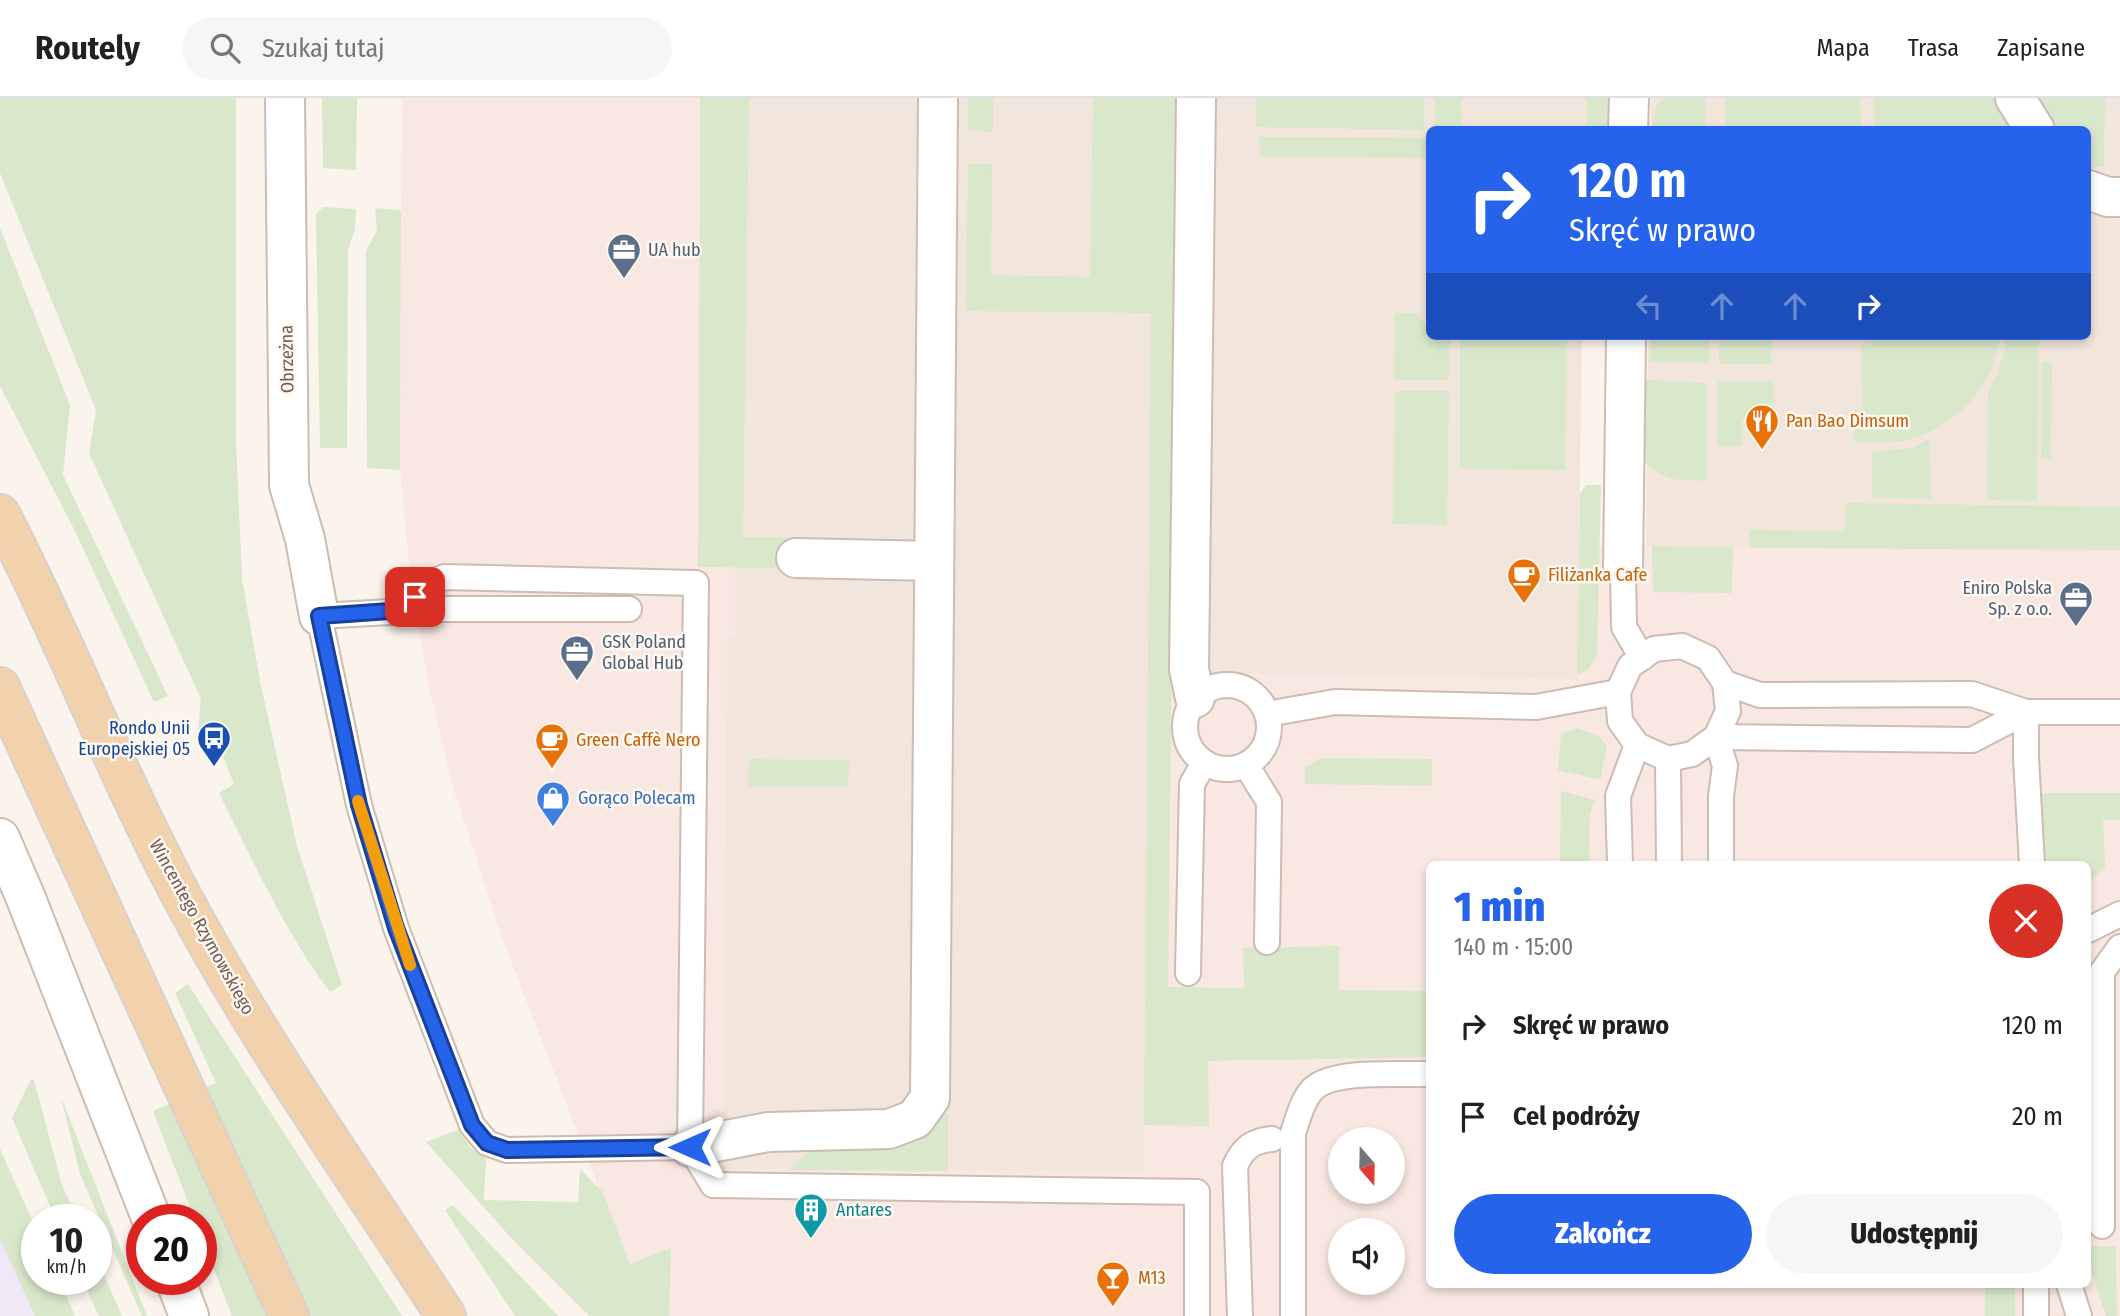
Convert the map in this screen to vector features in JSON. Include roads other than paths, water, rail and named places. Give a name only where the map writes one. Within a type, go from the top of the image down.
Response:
[{"type":"main road","name":"Wincentego Rzymowskiego","points":[[0,514],[150,833],[193,918],[251,1016],[446,1316]]},
{"type":"main road","points":[[0,687],[289,1316]]},
{"type":"street","name":"Obrzeżna","points":[[285,98],[289,485],[305,539],[319,616]]},
{"type":"street","points":[[690,1147],[768,1132],[888,1129],[915,1119],[930,1098],[938,98]]},
{"type":"street","points":[[1195,698],[1189,669],[1196,98]]},
{"type":"street","points":[[1628,126],[1629,98]]},
{"type":"street","points":[[2015,98],[2032,126]]},
{"type":"street","points":[[2091,191],[2108,197],[2120,197]]},
{"type":"street","points":[[1623,568],[1626,340]]},
{"type":"street","points":[[796,558],[934,561]]},
{"type":"street","points":[[0,838],[25,895],[146,1204]]},
{"type":"street","points":[[181,1295],[189,1316]]},
{"type":"lane","points":[[1623,568],[1624,627],[1642,658]]},
{"type":"lane","points":[[404,610],[425,585],[444,577],[695,583],[690,1147],[713,1185],[1197,1192],[1197,1316]]},
{"type":"lane","points":[[629,609],[404,610],[319,616],[362,817],[396,928],[472,1125],[487,1143],[507,1150],[690,1147]]},
{"type":"lane","points":[[1682,646],[1709,659],[1725,682],[1728,711],[1716,737],[1692,754],[1668,759],[1637,745],[1620,721],[1618,692],[1630,666],[1654,649],[1682,646]]},
{"type":"lane","points":[[1725,682],[1760,695],[1972,694],[2026,712],[2120,712]]},
{"type":"lane","points":[[1236,685],[1249,691],[1260,701],[1267,714],[1269,729],[1266,743],[1258,755],[1246,765],[1232,769],[1204,763],[1193,753],[1186,740],[1184,726],[1187,711],[1195,698],[1207,689],[1236,685]]},
{"type":"lane","points":[[1267,714],[1335,702],[1536,707],[1618,692]]},
{"type":"lane","points":[[1716,737],[1972,740],[2026,712]]},
{"type":"lane","points":[[2026,712],[2032,861]]},
{"type":"lane","points":[[1716,737],[1725,766],[1721,796],[1721,861]]},
{"type":"lane","points":[[1620,861],[1619,796],[1637,745]]},
{"type":"lane","points":[[1668,759],[1669,861]]},
{"type":"lane","points":[[1188,973],[1192,784],[1204,763]]},
{"type":"lane","points":[[1246,765],[1269,802],[1267,942]]},
{"type":"lane","points":[[2091,928],[2120,914]]},
{"type":"lane","points":[[2102,1226],[2102,972],[2120,947]]},
{"type":"lane","points":[[1293,1316],[1293,1133],[1301,1108],[1314,1088],[1341,1076],[1426,1074]]},
{"type":"lane","points":[[1240,1316],[1235,1166],[1248,1146],[1259,1140],[1272,1139]]},
{"type":"lane","points":[[2036,1288],[2036,1316]]},
{"type":"lane","points":[[2070,1288],[2079,1316]]},
{"type":"place","name":"UA hub","points":[[624,280]]},
{"type":"place","name":"Pan Bao Dimsum","points":[[1762,451]]},
{"type":"place","name":"Filiżanka Cafe","points":[[1524,605]]},
{"type":"place","name":"Eniro Polska Sp. z o.o.","points":[[2076,628]]},
{"type":"place","name":"GSK Poland Global Hub","points":[[577,682]]},
{"type":"place","name":"Rondo Unii Europejskiej 05","points":[[214,768]]},
{"type":"place","name":"Green Caffè Nero","points":[[552,770]]},
{"type":"place","name":"Gorąco Polecam","points":[[553,828]]},
{"type":"place","name":"Antares","points":[[811,1240]]},
{"type":"place","name":"M13","points":[[1113,1308]]}]
